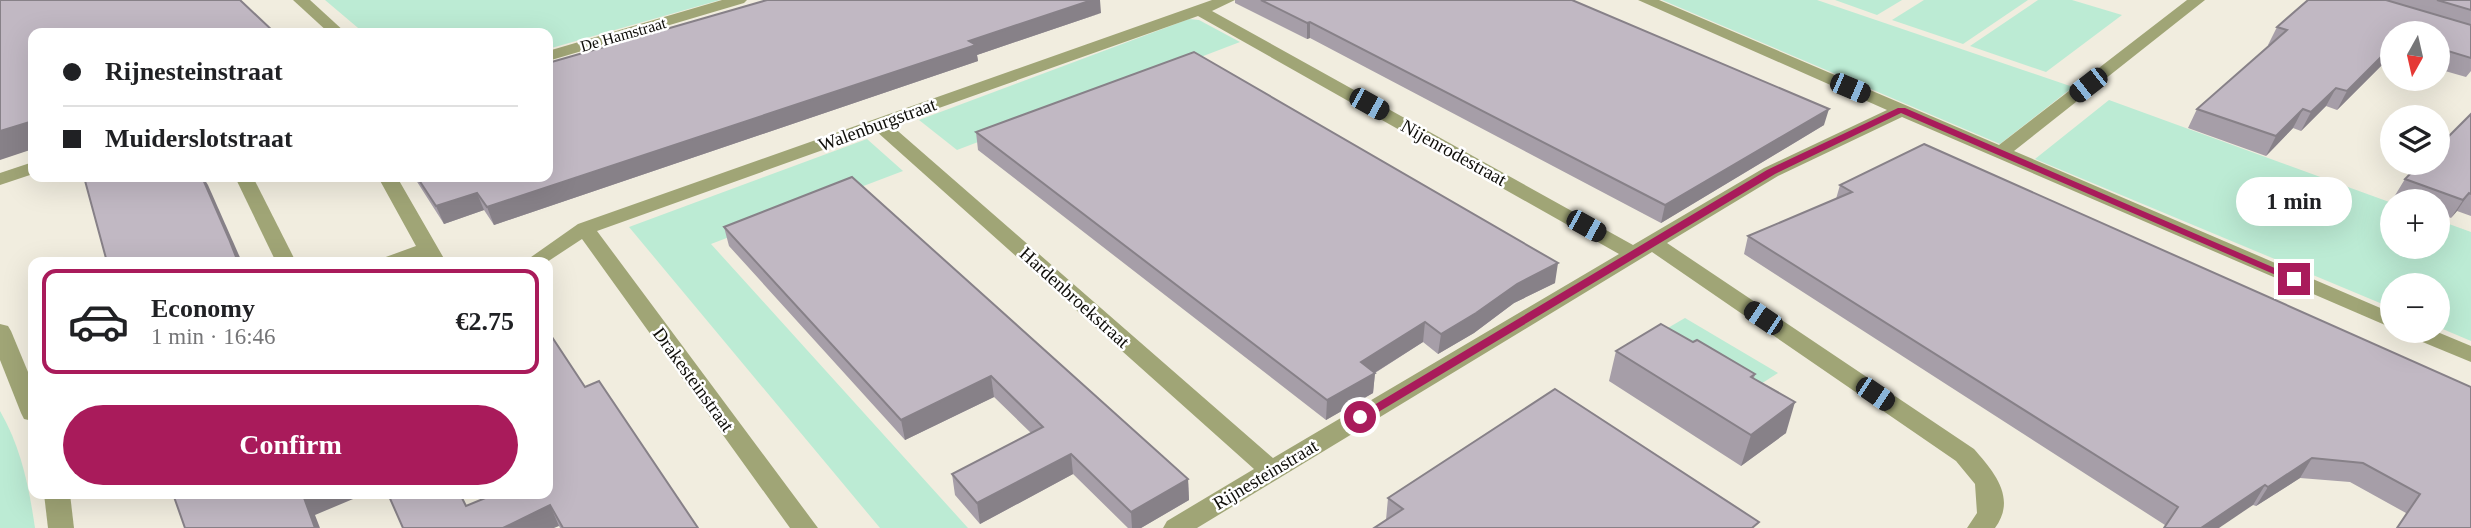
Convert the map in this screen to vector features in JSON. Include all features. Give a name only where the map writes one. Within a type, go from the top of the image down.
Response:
[{"type":"street","points":[[301,0],[332,28]]},
{"type":"street","name":"De Hamstraat","points":[[553,55],[739,0]]},
{"type":"street","name":"Walenburgstraat","points":[[542,257],[585,228],[1227,0]]},
{"type":"street","points":[[1646,0],[2380,316]]},
{"type":"street","points":[[2001,152],[2197,0]]},
{"type":"street","name":"Nijenrodestraat","points":[[1199,10],[1643,248],[1965,455],[1988,482],[1990,515],[1980,528]]},
{"type":"street","name":"Rijnesteinstraat","points":[[1177,528],[1771,172],[1901,110]]},
{"type":"street","name":"Hardenbroekstraat","points":[[878,124],[1271,470]]},
{"type":"street","points":[[0,179],[28,170]]},
{"type":"street","points":[[246,182],[284,257]]},
{"type":"street","points":[[391,182],[433,256]]},
{"type":"street","name":"Drakesteinstraat","points":[[585,228],[682,365],[805,528]]},
{"type":"street","points":[[1,334],[28,401]]},
{"type":"street","points":[[2444,343],[2471,355]]},
{"type":"street","points":[[58,499],[61,528]]},
{"type":"green space","points":[[325,0],[720,0],[553,48],[553,28],[358,28]]},
{"type":"green space","points":[[1662,0],[1817,0],[2073,87],[2000,144]]},
{"type":"green space","points":[[1835,0],[1902,0],[1877,15]]},
{"type":"green space","points":[[1924,0],[2028,0],[1963,44],[1892,20]]},
{"type":"green space","points":[[2038,0],[2072,0],[2122,15],[2046,72],[1970,46]]},
{"type":"green space","points":[[1189,19],[1199,20],[1240,42],[957,150],[919,120]]},
{"type":"green space","points":[[2109,100],[2380,199],[2380,259],[2450,259],[2450,224],[2471,232],[2471,341],[2450,332],[2450,273],[2380,273],[2380,303],[2035,159]]},
{"type":"green space","points":[[867,139],[903,171],[711,244],[968,528],[880,528],[629,227]]},
{"type":"green space","points":[[1685,318],[1778,373],[1745,394],[1654,336]]},
{"type":"green space","points":[[0,411],[23,468],[35,528],[0,528]]},
{"type":"building","points":[[0,0],[240,0],[270,28],[28,28],[28,123],[0,131]]},
{"type":"building","points":[[767,0],[1092,0],[969,41],[976,45],[487,207],[477,193],[436,206],[420,182],[553,182],[553,62]]},
{"type":"building","points":[[1261,0],[1572,0],[1829,109],[1665,205],[1310,22],[1307,23]]},
{"type":"building","points":[[2308,0],[2386,0],[2471,25],[2471,58],[2450,52],[2450,21],[2380,21],[2380,58],[2347,91],[2336,88],[2311,112],[2303,109],[2276,136],[2197,109],[2287,30],[2277,27]]},
{"type":"building","points":[[2437,0],[2471,0],[2471,10]]},
{"type":"building","points":[[1194,52],[1558,263],[1517,284],[1441,334],[1425,322],[1361,362],[1375,373],[1327,400],[976,132]]},
{"type":"building","points":[[2471,114],[2471,194],[2463,200],[2450,195],[2450,189],[2433,189],[2405,179],[2409,175],[2450,175],[2450,135]]},
{"type":"building","points":[[1924,144],[2471,387],[2471,528],[2397,528],[2420,494],[2363,463],[2312,458],[2268,487],[2265,485],[2201,528],[2164,528],[2178,507],[1748,236],[1852,192],[1840,185]]},
{"type":"building","points":[[852,177],[1188,479],[1131,512],[1071,454],[977,503],[952,474],[1043,427],[991,376],[901,420],[724,227]]},
{"type":"building","points":[[85,182],[204,182],[236,257],[106,257]]},
{"type":"building","points":[[1661,324],[1693,342],[1697,340],[1755,374],[1751,377],[1795,402],[1751,435],[1616,351]]},
{"type":"building","points":[[553,339],[585,387],[599,381],[698,528],[563,528],[550,505],[503,528],[403,528],[390,499],[462,499],[466,506],[483,499],[553,499]]},
{"type":"building","points":[[1555,389],[1759,522],[1752,528],[1374,528],[1403,509],[1388,498]]},
{"type":"building","points":[[175,499],[304,499],[315,528],[185,528]]},
{"type":"route","points":[[1360,417],[1771,172],[1901,110],[2294,279]]}]
